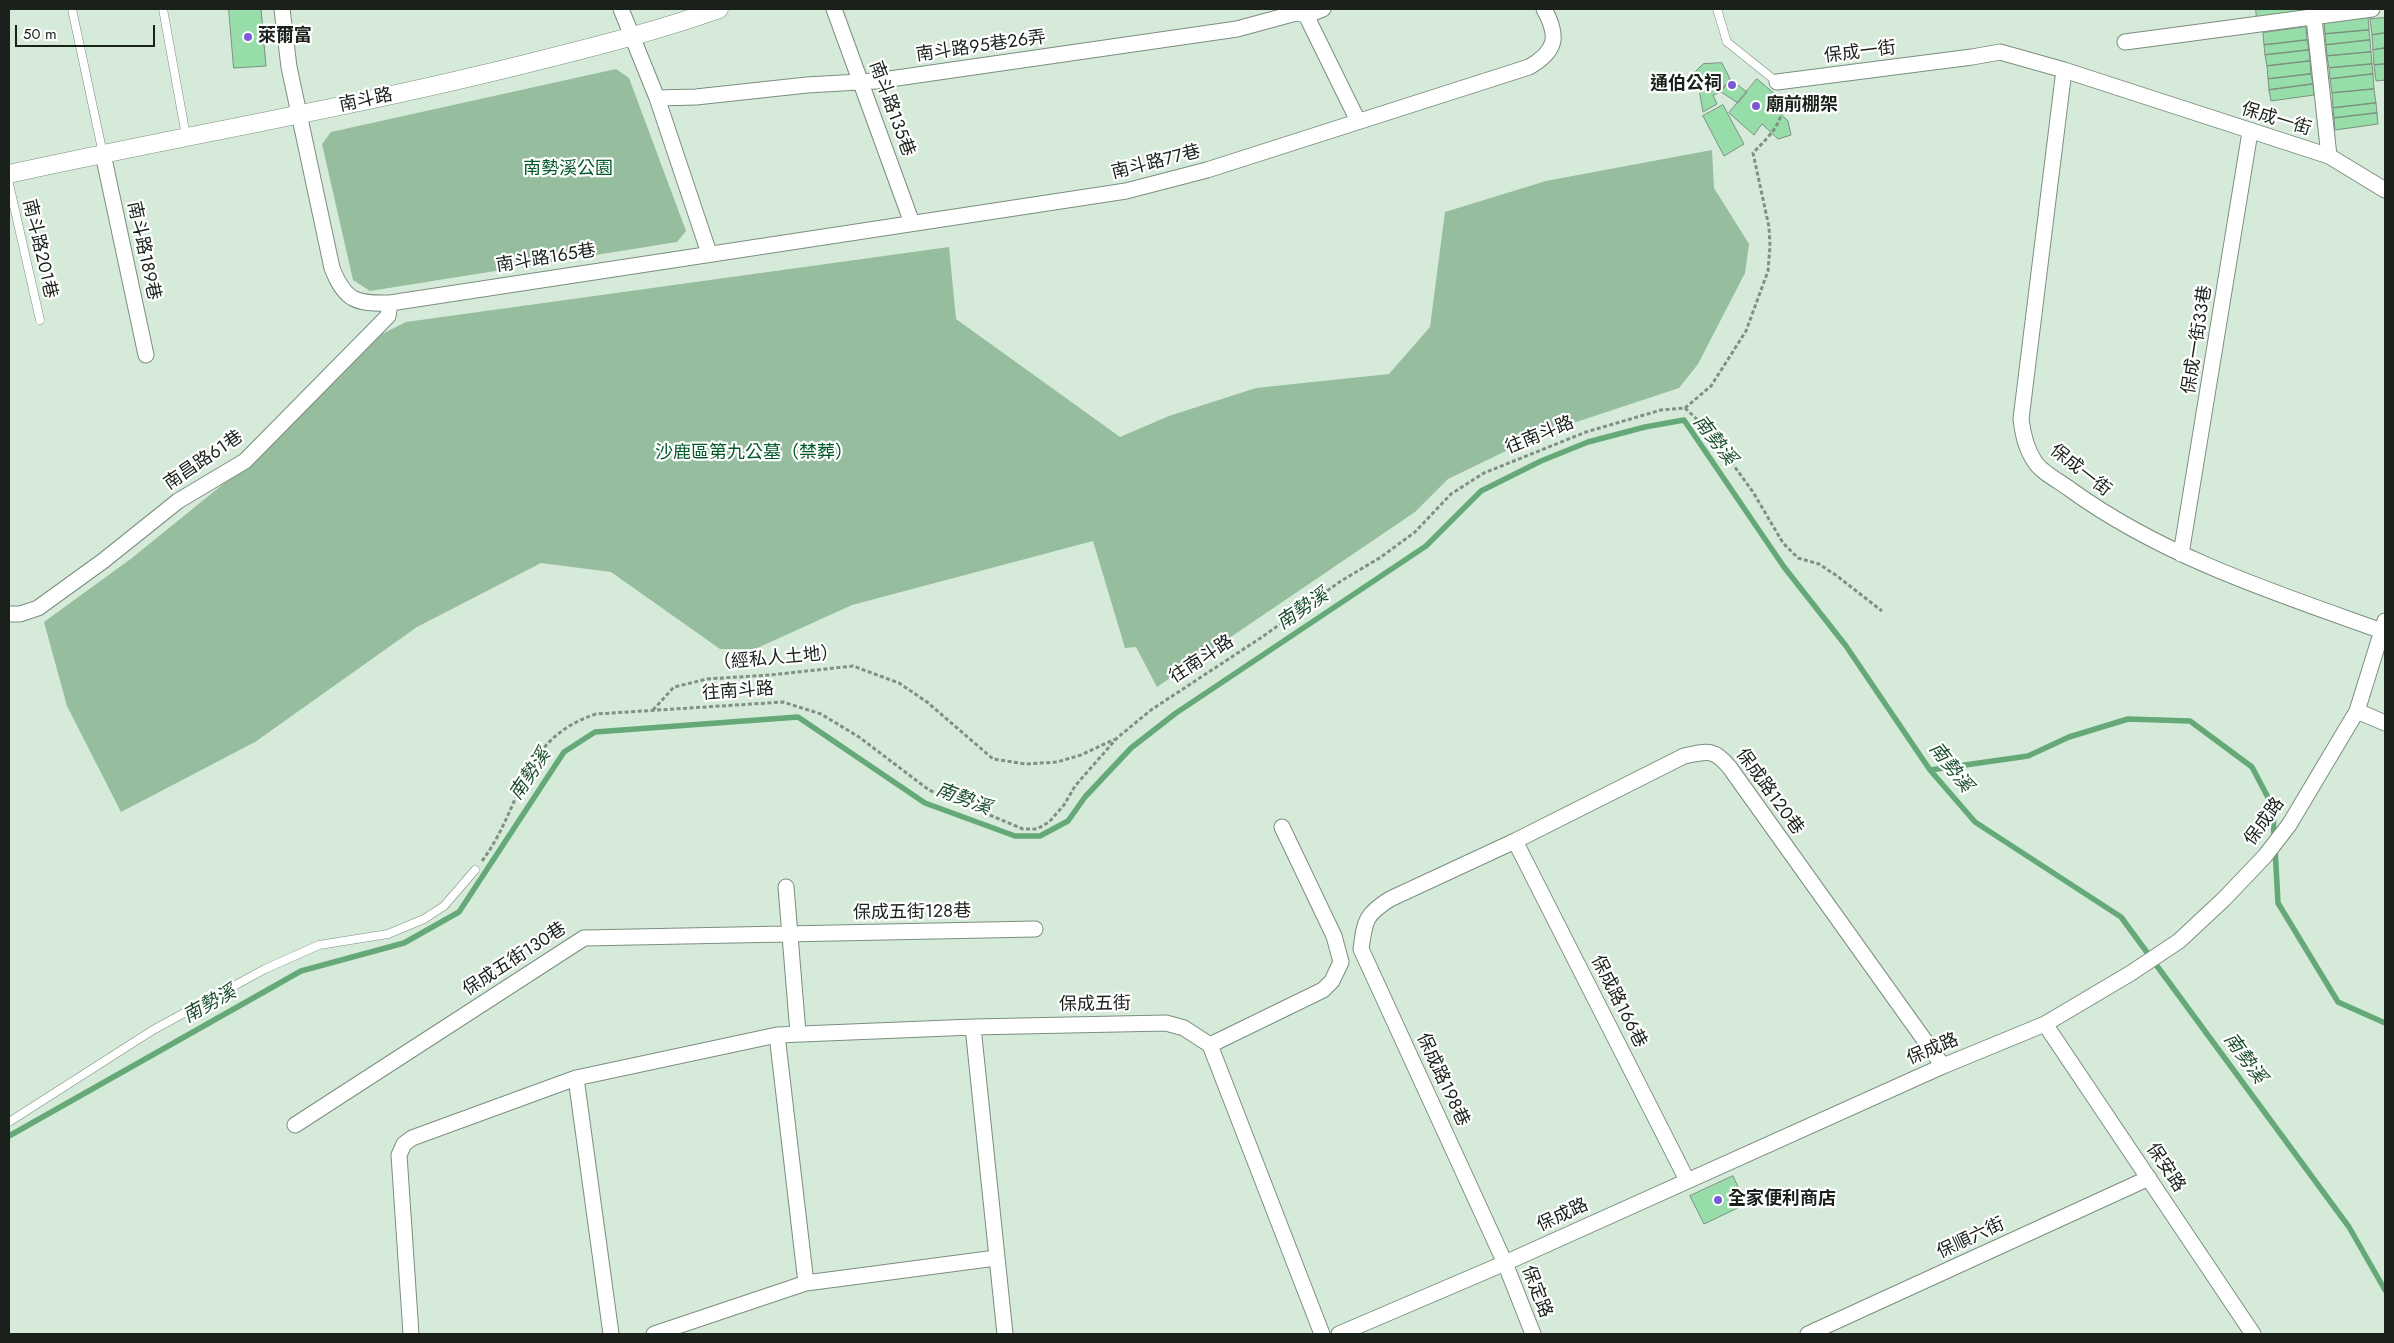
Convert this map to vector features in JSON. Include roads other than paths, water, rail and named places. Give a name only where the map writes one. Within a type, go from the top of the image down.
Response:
[{"type":"street","name":"南斗路165巷","points":[[282,9],[289,67],[332,268],[346,295],[356,301],[390,303],[709,253]]},
{"type":"street","points":[[621,9],[657,98],[709,253]]},
{"type":"street","name":"南斗路","points":[[9,174],[186,136],[301,116],[468,79],[632,36],[719,9]]},
{"type":"street","name":"南斗路135巷","points":[[834,9],[912,223]]},
{"type":"street","name":"南斗路95巷26弄","points":[[657,98],[696,97],[807,85],[861,83],[1237,29],[1296,12],[1323,9]]},
{"type":"street","name":"南斗路77巷","points":[[709,253],[1126,191],[1207,170],[1529,67],[1542,60],[1549,52],[1554,40],[1553,28],[1544,9]]},
{"type":"street","points":[[2125,42],[2314,13],[2372,9]]},
{"type":"street","points":[[1305,12],[1358,121]]},
{"type":"street","points":[[2314,13],[2329,156]]},
{"type":"street","name":"保成一街","points":[[1777,82],[2000,52],[2064,70],[2250,132],[2329,156],[2385,190]]},
{"type":"street","name":"保成一街","points":[[2064,70],[2021,419],[2024,443],[2036,464],[2104,514],[2181,554],[2292,599],[2384,626]]},
{"type":"street","name":"保成一街33巷","points":[[2181,554],[2250,132]]},
{"type":"street","name":"南斗路189巷","points":[[103,154],[146,355]]},
{"type":"street","name":"南昌路61巷","points":[[9,614],[20,614],[38,608],[103,561],[178,501],[245,461],[388,316],[390,303]]},
{"type":"street","name":"保成路","points":[[1339,1334],[1505,1263],[1943,1066],[2045,1024],[2131,973],[2179,940],[2224,899],[2265,856],[2289,825],[2357,711],[2384,626]]},
{"type":"street","points":[[2357,711],[2385,723]]},
{"type":"street","name":"保成路120巷","points":[[1372,911],[1390,899],[1515,841],[1684,756],[1709,751],[1720,756],[1943,1066]]},
{"type":"street","points":[[1282,827],[1334,936],[1341,962],[1332,981],[1323,990],[1210,1045],[1322,1334]]},
{"type":"street","name":"保成路166巷","points":[[1515,841],[1686,1180]]},
{"type":"street","points":[[786,887],[798,1033]]},
{"type":"street","name":"保成路198巷","points":[[1372,911],[1364,925],[1361,949],[1505,1263]]},
{"type":"street","name":"保成五街128巷","points":[[790,934],[1035,929]]},
{"type":"street","name":"保成五街130巷","points":[[295,1125],[584,938],[790,934]]},
{"type":"street","name":"保成五街","points":[[411,1334],[399,1155],[404,1144],[412,1138],[576,1078],[777,1035],[798,1033],[1166,1023],[1184,1028],[1210,1045]]},
{"type":"street","name":"保安路","points":[[2045,1024],[2252,1334]]},
{"type":"street","points":[[973,1027],[1005,1334]]},
{"type":"street","points":[[777,1035],[806,1283]]},
{"type":"street","points":[[576,1078],[611,1334]]},
{"type":"street","name":"保順六街","points":[[1808,1334],[2149,1178]]},
{"type":"street","points":[[654,1334],[806,1283],[996,1258]]},
{"type":"street","name":"保定路","points":[[1505,1263],[1533,1334]]},
{"type":"lane","points":[[72,9],[103,154]]},
{"type":"lane","points":[[163,9],[186,136]]},
{"type":"lane","points":[[1717,9],[1727,42],[1777,82]]},
{"type":"lane","name":"南斗路201巷","points":[[9,184],[40,320]]},
{"type":"lane","points":[[9,1122],[153,1030],[265,969],[319,945],[388,934],[424,919],[444,906],[475,870]]},
{"type":"waterway","name":"南勢溪","points":[[9,1136],[301,971],[404,943],[459,912],[564,752],[595,732],[798,717],[925,803],[1015,836],[1040,836],[1068,821],[1085,797],[1131,748],[1176,713],[1426,546],[1481,491],[1541,461],[1588,442],[1645,427],[1684,420],[1784,567],[1846,646],[1930,770],[1975,822],[2121,917],[2349,1227],[2385,1290]]},
{"type":"waterway","points":[[1930,770],[2028,756],[2069,737],[2128,719],[2190,721],[2252,767],[2273,807],[2274,839]]},
{"type":"waterway","points":[[2275,848],[2278,903],[2338,1002],[2385,1023]]},
{"type":"place","name":"萊爾富","points":[[248,37]]},
{"type":"place","name":"通伯公祠","points":[[1732,85]]},
{"type":"place","name":"廟前棚架","points":[[1756,106]]},
{"type":"place","name":"全家便利商店","points":[[1718,1200]]},
{"type":"park label","name":"南勢溪公園","points":[[568,170]]},
{"type":"park label","name":"沙鹿區第九公墓（禁葬）","points":[[754,454]]}]
